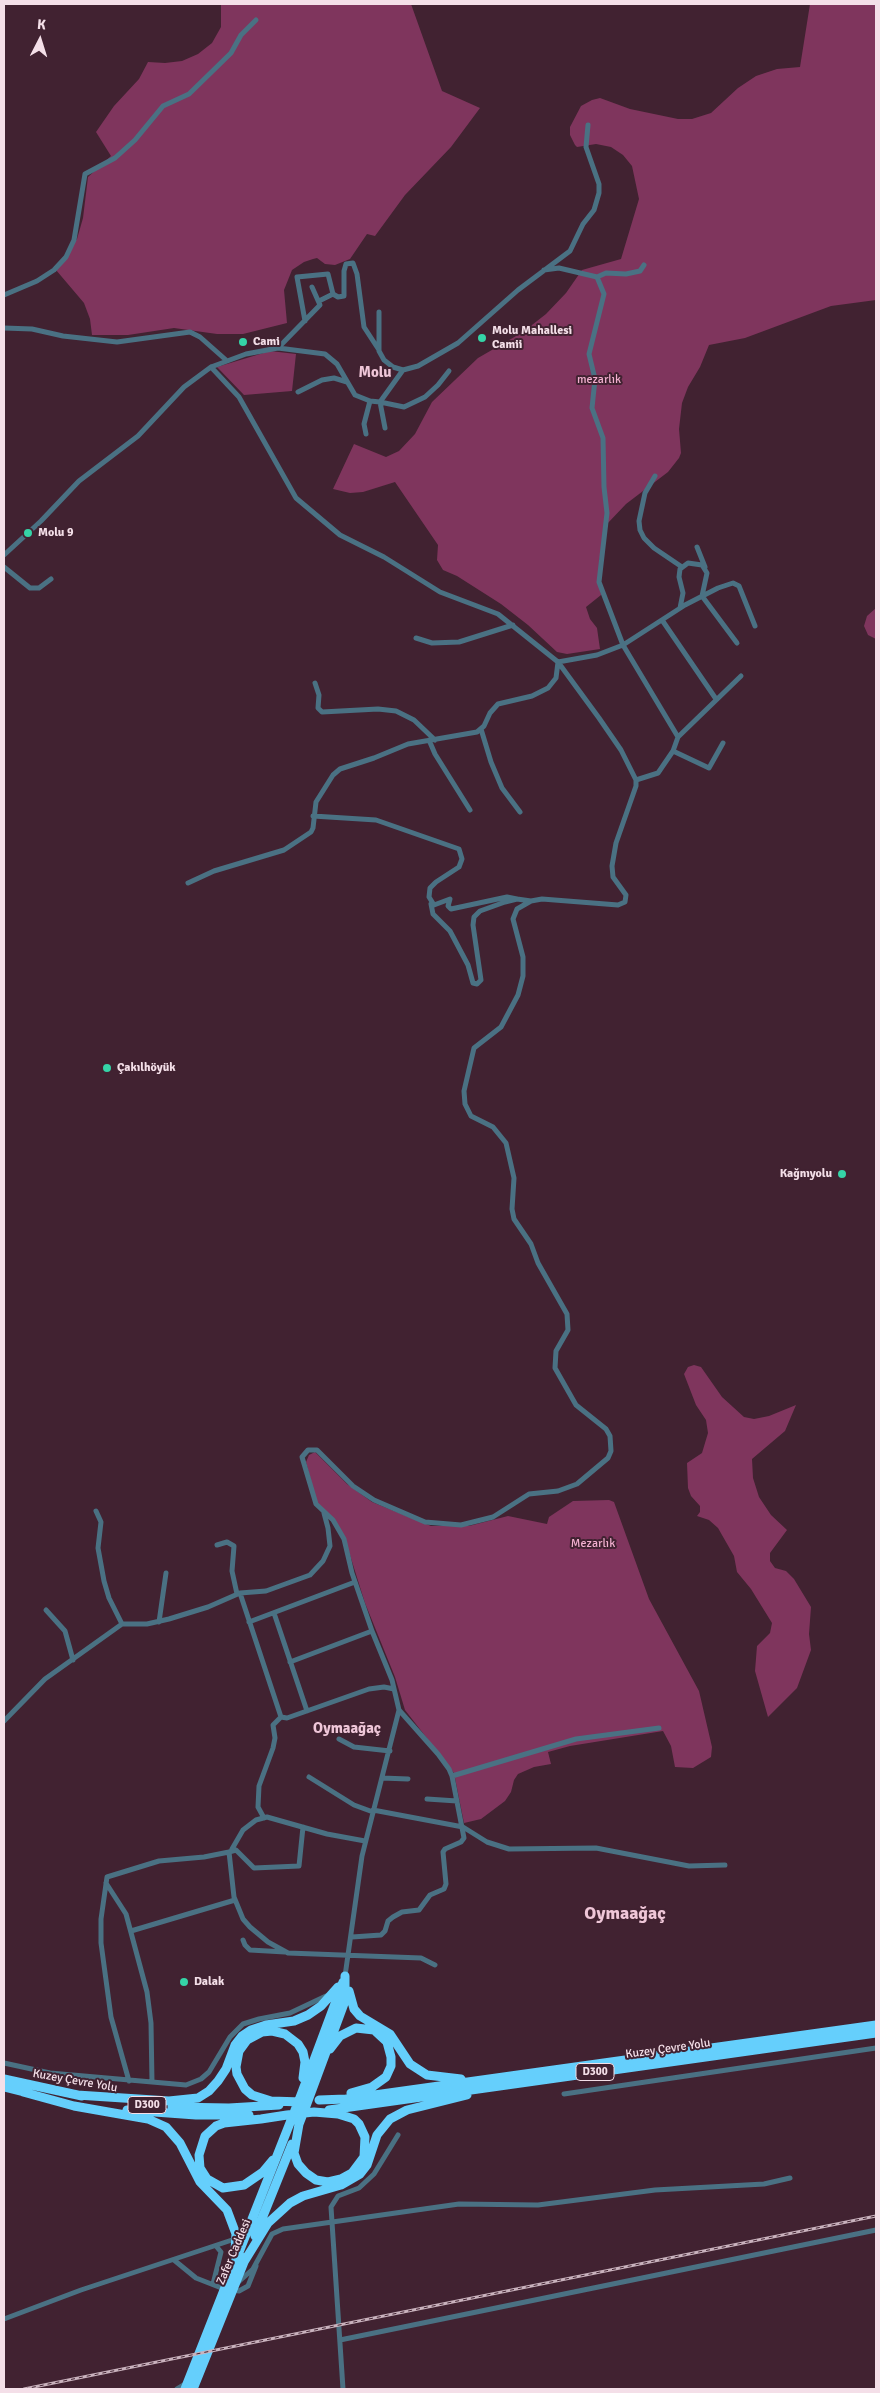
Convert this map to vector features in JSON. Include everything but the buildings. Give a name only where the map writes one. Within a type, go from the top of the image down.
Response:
[{"type":"highway","points":[[77,2095],[169,2101],[184,2101],[198,2098],[209,2091],[218,2081],[226,2069],[235,2045],[242,2036],[251,2030],[266,2025],[294,2021],[308,2015],[334,1993],[345,1976]]},
{"type":"highway","points":[[314,2112],[347,2116],[359,2124],[365,2137],[365,2150],[361,2163],[341,2179],[328,2182],[316,2180],[298,2164],[294,2153],[299,2124],[345,2001],[345,1976]]},
{"type":"highway","points":[[345,1976],[351,2001],[360,2016],[390,2034],[404,2057],[417,2069],[439,2078],[502,2081]]},
{"type":"highway","points":[[301,2095],[345,1976]]},
{"type":"highway","name":"Kuzey Çevre Yolu","points":[[314,2112],[502,2081],[876,2025]]},
{"type":"highway","points":[[319,2100],[356,2092],[380,2083],[389,2072],[391,2057],[387,2042],[378,2032],[365,2028],[356,2028],[340,2036],[321,2065]]},
{"type":"highway","points":[[291,2103],[261,2100],[245,2089],[240,2081],[236,2067],[239,2051],[247,2040],[262,2032],[278,2032],[298,2044],[305,2062],[301,2095]]},
{"type":"highway","name":"Kuzey Çevre Yolu","points":[[319,2100],[346,2099],[502,2081],[876,2033]]},
{"type":"highway","name":"Kuzey Çevre Yolu","points":[[4,2079],[77,2095],[145,2105],[195,2108],[271,2107],[291,2103]]},
{"type":"highway","points":[[244,2262],[268,2223],[290,2203],[310,2193],[341,2185],[360,2174],[366,2165],[377,2135],[390,2119],[407,2110],[502,2081]]},
{"type":"highway","name":"Kuzey Çevre Yolu","points":[[4,2087],[73,2103],[160,2113],[287,2115]]},
{"type":"highway","points":[[23,2092],[74,2106],[148,2120],[166,2127],[180,2143],[200,2182],[227,2210],[232,2221],[235,2239],[232,2268]]},
{"type":"highway","name":"Zafer Caddesi","points":[[230,2288],[232,2268],[273,2160],[301,2095]]},
{"type":"highway","name":"D300","points":[[291,2103],[319,2100]]},
{"type":"highway","name":"D300","points":[[287,2115],[314,2112]]},
{"type":"highway","points":[[273,2160],[263,2172],[244,2185],[234,2188],[223,2188],[207,2179],[200,2168],[199,2156],[205,2136],[216,2126],[232,2121],[287,2115]]},
{"type":"highway","name":"Zafer Caddesi","points":[[189,2387],[230,2288],[244,2262],[299,2124]]},
{"type":"street","points":[[4,295],[38,281],[54,270],[66,257],[74,240],[85,174],[115,158],[136,140],[163,106],[189,94],[231,54],[241,35],[256,20]]},
{"type":"street","points":[[304,320],[297,277],[328,274],[333,294],[338,297],[344,296],[344,271],[346,264],[352,263],[357,274],[364,327],[384,360],[393,368],[403,370],[418,366],[458,343],[518,290],[570,251],[598,201],[599,184],[586,147],[588,126]]},
{"type":"street","points":[[544,270],[566,269],[596,277],[606,273],[640,271],[644,265]]},
{"type":"street","points":[[596,277],[604,294],[589,354],[595,379],[592,408],[604,438],[604,487],[607,513],[599,582],[623,644],[678,737]]},
{"type":"street","points":[[278,348],[320,305],[312,287]]},
{"type":"street","points":[[319,300],[333,294]]},
{"type":"street","points":[[378,312],[379,350]]},
{"type":"street","points":[[4,328],[32,329],[63,336],[117,342],[190,332],[200,337],[226,360]]},
{"type":"street","points":[[4,556],[79,481],[138,436],[184,387],[210,367],[226,360],[278,348],[325,354],[337,364],[355,395],[370,401],[404,407],[425,397],[438,386],[450,371]]},
{"type":"street","points":[[210,367],[239,397],[296,498],[340,535],[384,557],[440,592],[498,614],[558,662],[605,726],[636,780],[636,786],[616,843],[612,866],[613,877],[626,895],[624,904],[560,899],[531,901],[507,897],[451,909],[448,906],[450,898],[437,905],[432,904]]},
{"type":"street","points":[[385,428],[380,402],[403,370]]},
{"type":"street","points":[[298,392],[322,380],[334,378],[348,382]]},
{"type":"street","points":[[366,434],[364,424],[370,401]]},
{"type":"street","points":[[655,476],[645,493],[639,521],[640,530],[644,538],[654,548],[682,567]]},
{"type":"street","points":[[697,547],[707,573],[702,596],[737,643]]},
{"type":"street","points":[[680,608],[684,593],[679,576],[682,567],[688,563],[699,564],[704,567]]},
{"type":"street","points":[[4,567],[30,588],[39,588],[51,579]]},
{"type":"street","points":[[558,662],[597,656],[623,644],[702,596],[718,588],[737,584],[755,626]]},
{"type":"street","points":[[662,620],[716,699]]},
{"type":"street","points":[[416,638],[432,643],[459,642],[513,625]]},
{"type":"street","points":[[188,883],[214,871],[284,850],[311,832],[317,799],[338,771],[400,746],[474,733],[481,729],[492,710],[498,704],[532,696],[548,688],[556,678],[558,662]]},
{"type":"street","points":[[636,780],[658,773],[673,751],[678,737],[741,676]]},
{"type":"street","points":[[315,683],[319,695],[318,708],[322,712],[370,709],[396,711],[414,720],[432,740],[435,754],[470,810]]},
{"type":"street","points":[[481,729],[491,762],[502,788],[520,812]]},
{"type":"street","points":[[673,751],[709,768],[723,743]]},
{"type":"street","points":[[313,816],[376,820],[459,849],[462,855],[462,862],[455,870],[432,885],[429,893],[433,914],[450,932],[468,965],[473,983],[477,984],[481,980],[473,925],[474,917],[480,911],[518,899]]},
{"type":"street","points":[[345,1976],[365,1841],[390,1751],[399,1710],[394,1689],[356,1582],[344,1539],[333,1520],[316,1504],[302,1460],[303,1454],[310,1449],[319,1452],[353,1486],[374,1500],[425,1522],[461,1525],[493,1517],[529,1494],[558,1490],[577,1484],[603,1464],[612,1451],[610,1436],[606,1430],[576,1405],[555,1368],[556,1351],[568,1330],[567,1314],[538,1263],[531,1244],[514,1219],[512,1209],[514,1178],[506,1143],[493,1127],[471,1116],[465,1104],[466,1078],[474,1048],[501,1027],[518,995],[523,976],[523,957],[513,919],[517,910],[531,901]]},
{"type":"street","points":[[96,1510],[101,1522],[98,1548],[104,1581],[109,1598],[122,1624]]},
{"type":"street","points":[[4,1721],[45,1679],[122,1624],[159,1622],[208,1607],[239,1593],[270,1590],[308,1576],[325,1559],[330,1546],[328,1528],[322,1510]]},
{"type":"street","points":[[217,1545],[227,1542],[234,1546],[232,1571],[281,1717]]},
{"type":"street","points":[[159,1622],[166,1573]]},
{"type":"street","points":[[249,1622],[356,1582]]},
{"type":"street","points":[[46,1610],[65,1631],[73,1660]]},
{"type":"street","points":[[274,1613],[307,1711]]},
{"type":"street","points":[[290,1662],[372,1631]]},
{"type":"street","points":[[281,1717],[287,1718],[374,1688],[394,1689]]},
{"type":"street","points":[[352,1937],[382,1934],[393,1917],[402,1912],[419,1910],[430,1895],[444,1888],[446,1884],[443,1852],[445,1849],[462,1841],[464,1836],[452,1776],[438,1754],[399,1710]]},
{"type":"street","points":[[264,1818],[258,1807],[259,1786],[273,1748],[273,1725],[281,1717]]},
{"type":"street","points":[[452,1776],[576,1739],[659,1728]]},
{"type":"street","points":[[339,1739],[354,1747],[390,1751]]},
{"type":"street","points":[[308,1777],[354,1805],[373,1811],[463,1827],[487,1842],[508,1849],[605,1849],[689,1866],[725,1865]]},
{"type":"street","points":[[382,1778],[408,1779]]},
{"type":"street","points":[[427,1799],[457,1800]]},
{"type":"street","points":[[288,1953],[268,1942],[250,1927],[235,1900],[231,1885],[230,1851],[243,1830],[256,1820],[271,1818],[365,1841]]},
{"type":"street","points":[[129,2081],[115,2036],[106,1989],[101,1935],[107,1877],[159,1861],[204,1857],[230,1851],[254,1868],[299,1866],[303,1827]]},
{"type":"street","points":[[106,1883],[122,1906],[131,1931],[149,2002],[152,2082]]},
{"type":"street","points":[[131,1931],[235,1900]]},
{"type":"street","points":[[243,1940],[246,1947],[253,1950],[421,1958],[435,1965]]},
{"type":"street","points":[[4,2063],[50,2073],[129,2081],[180,2085],[196,2082],[213,2068],[227,2041],[243,2024],[259,2019],[290,2014],[334,1993]]},
{"type":"street","points":[[564,2094],[876,2048]]},
{"type":"street","points":[[343,2389],[331,2207],[334,2200],[340,2195],[359,2188],[370,2178],[380,2166],[398,2135]]},
{"type":"street","points":[[230,2288],[246,2277],[256,2264],[270,2236],[277,2231],[459,2204],[538,2205],[664,2190],[757,2185],[790,2178]]},
{"type":"street","points":[[340,2340],[876,2230]]},
{"type":"street","points":[[4,2319],[235,2239]]},
{"type":"street","points":[[213,2284],[222,2252],[216,2246]]},
{"type":"street","points":[[174,2260],[196,2278],[240,2291],[248,2286],[253,2277],[256,2264]]},
{"type":"street","points":[[177,2389],[189,2387]]},
{"type":"green space","points":[[221,4],[411,4],[442,91],[480,108],[451,147],[405,195],[375,236],[367,234],[350,259],[335,265],[325,264],[317,258],[304,262],[292,270],[284,290],[287,323],[243,334],[217,334],[174,328],[128,335],[92,335],[90,319],[84,303],[56,270],[77,239],[83,218],[88,177],[111,156],[96,132],[114,106],[139,79],[148,62],[182,61],[198,54],[212,43],[221,27]]},
{"type":"green space","name":"mezarlık","points":[[810,4],[876,4],[876,300],[831,306],[745,338],[709,345],[682,403],[679,429],[681,453],[679,458],[668,472],[626,504],[607,524],[599,562],[601,595],[586,607],[590,619],[597,628],[600,649],[567,654],[557,652],[528,625],[501,604],[457,576],[443,570],[437,560],[438,545],[395,482],[363,492],[350,493],[333,489],[354,444],[386,457],[399,451],[415,434],[432,402],[478,358],[523,332],[546,314],[566,293],[582,270],[621,259],[639,199],[632,166],[623,155],[611,147],[596,144],[577,147],[575,145],[570,135],[570,127],[581,106],[600,98],[630,109],[678,119],[692,119],[711,113],[738,88],[756,76],[777,69],[800,67]]},
{"type":"green space","points":[[270,351],[296,354],[292,391],[244,395],[217,367]]},
{"type":"green space","points":[[876,608],[876,639],[868,635],[864,626],[867,616]]},
{"type":"green space","points":[[694,1365],[701,1367],[722,1397],[744,1417],[754,1419],[769,1416],[796,1405],[785,1431],[752,1459],[753,1478],[759,1497],[771,1515],[787,1530],[770,1553],[770,1561],[775,1568],[786,1571],[794,1579],[811,1607],[809,1634],[811,1650],[797,1688],[768,1717],[755,1671],[757,1646],[770,1633],[772,1623],[751,1589],[737,1572],[734,1556],[718,1528],[709,1520],[697,1516],[700,1512],[700,1506],[691,1496],[688,1488],[687,1463],[702,1453],[708,1433],[706,1420],[696,1405],[684,1374],[688,1367]]},
{"type":"green space","name":"Mezarlık","points":[[315,1452],[347,1484],[372,1502],[431,1526],[469,1526],[508,1516],[547,1524],[549,1517],[573,1501],[609,1500],[614,1502],[649,1599],[699,1691],[712,1747],[711,1757],[693,1768],[675,1767],[671,1746],[663,1731],[570,1746],[548,1752],[551,1764],[534,1767],[518,1774],[514,1780],[511,1792],[505,1801],[481,1819],[464,1823],[454,1773],[405,1710],[395,1677],[365,1603],[344,1536],[317,1504],[306,1462],[309,1455]]},
{"type":"railway","points":[[24,2389],[876,2216]]},
{"type":"place","name":"Molu Mahallesi Camii","points":[[482,338]]},
{"type":"place","name":"Cami","points":[[243,342]]},
{"type":"place","name":"Molu 9","points":[[28,533]]},
{"type":"place","name":"Çakılhöyük","points":[[107,1068]]},
{"type":"place","name":"Kağnıyolu","points":[[842,1174]]},
{"type":"place","name":"Dalak","points":[[184,1982]]},
{"type":"district","name":"Molu","points":[[375,373]]},
{"type":"district","name":"Oymaağaç","points":[[347,1729]]},
{"type":"district","name":"Oymaağaç","points":[[625,1914]]}]
